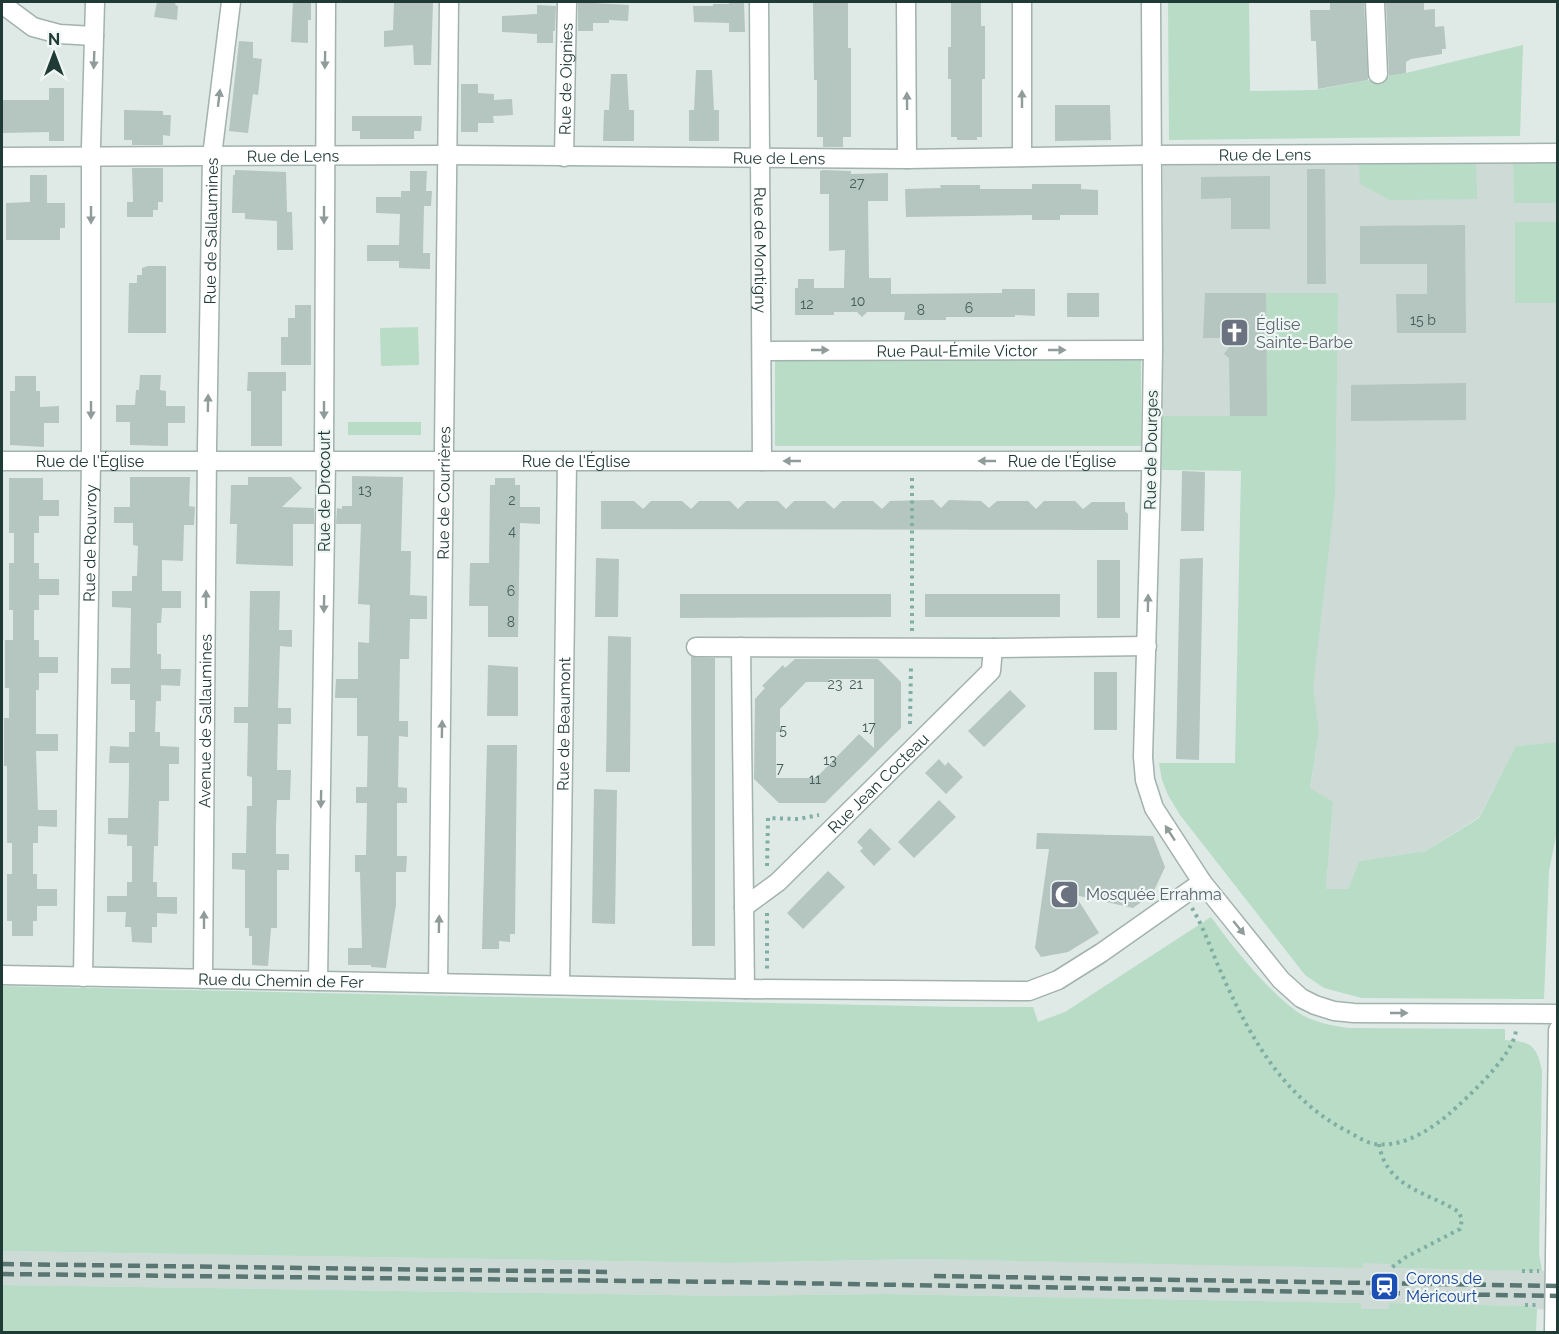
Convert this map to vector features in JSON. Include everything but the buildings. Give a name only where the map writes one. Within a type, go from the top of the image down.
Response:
[{"type":"street","name":"Rue de Rouvroy","points":[[83,976],[95,2]]},
{"type":"street","name":"Rue de Sallaumines","points":[[207,462],[212,156],[231,2]]},
{"type":"street","name":"Rue de Drocourt","points":[[318,981],[326,460],[324,452],[324,156],[326,2]]},
{"type":"street","name":"Rue de Courrières","points":[[438,983],[449,2]]},
{"type":"street","name":"Rue de Oignies","points":[[564,157],[567,2]]},
{"type":"street","name":"Rue de Montigny","points":[[759,2],[762,461]]},
{"type":"street","points":[[906,2],[907,159]]},
{"type":"street","points":[[1022,2],[1022,158]]},
{"type":"street","name":"Rue de Dourges","points":[[1151,2],[1153,350],[1143,757],[1145,780],[1154,808],[1202,882],[1281,980],[1301,998],[1334,1011],[1354,1013],[1557,1014]]},
{"type":"street","points":[[1375,2],[1378,74]]},
{"type":"street","points":[[2,4],[33,27],[59,34],[94,36]]},
{"type":"street","name":"Rue de Lens","points":[[2,157],[447,155],[907,159],[1557,153]]},
{"type":"street","name":"Rue Paul-Émile Victor","points":[[762,351],[1153,350]]},
{"type":"street","name":"Rue de l'Église","points":[[2,461],[1151,461]]},
{"type":"street","name":"Avenue de Sallaumines","points":[[203,979],[207,462]]},
{"type":"street","name":"Rue de Beaumont","points":[[560,985],[567,462]]},
{"type":"street","points":[[696,647],[1147,646]]},
{"type":"street","points":[[741,647],[745,989]]},
{"type":"street","name":"Rue Jean Cocteau","points":[[744,907],[767,892],[992,671],[993,648]]},
{"type":"street","name":"Rue du Chemin de Fer","points":[[2,975],[745,989],[1029,991],[1058,980],[1101,953],[1202,882]]},
{"type":"street","points":[[1554,1332],[1557,1030]]},
{"type":"path","points":[[907,733],[912,719],[912,461]]},
{"type":"path","points":[[768,989],[768,818],[798,819],[825,812]]},
{"type":"path","points":[[1184,895],[1198,918],[1220,970],[1263,1054],[1283,1080],[1306,1103],[1338,1126],[1373,1144],[1388,1144],[1418,1136],[1436,1125],[1472,1094],[1516,1037],[1518,1014]]},
{"type":"path","points":[[1379,1144],[1384,1163],[1393,1175],[1419,1194],[1459,1212],[1462,1220],[1460,1229],[1406,1257],[1391,1268]]},
{"type":"shaded area","points":[[1513,163],[1514,203],[1557,203],[1557,742],[1516,746],[1479,817],[1426,851],[1359,861],[1348,889],[1326,890],[1333,803],[1310,789],[1319,732],[1267,416],[1162,416],[1163,164]]},
{"type":"shaded area","points":[[2,1251],[730,1263],[923,1259],[1363,1267],[1363,1263],[1370,1262],[1391,1264],[1391,1268],[1557,1271],[1558,1310],[1526,1306],[1389,1303],[1389,1309],[1382,1310],[1361,1309],[1360,1303],[885,1294],[732,1296],[2,1285]]},
{"type":"green space","points":[[1168,2],[1249,2],[1250,91],[1315,90],[1406,73],[1523,45],[1520,136],[1169,140]]},
{"type":"green space","points":[[1359,163],[1476,163],[1477,199],[1390,200],[1360,184]]},
{"type":"green space","points":[[1513,163],[1557,163],[1557,203],[1514,203]]},
{"type":"green space","points":[[1515,222],[1557,222],[1557,303],[1515,303]]},
{"type":"green space","points":[[1266,293],[1338,293],[1335,496],[1313,687],[1319,732],[1310,788],[1333,802],[1326,889],[1348,889],[1359,861],[1426,851],[1479,818],[1516,746],[1557,742],[1557,831],[1549,871],[1544,999],[1362,998],[1324,988],[1305,975],[1180,815],[1162,780],[1159,763],[1235,763],[1241,471],[1162,470],[1162,416],[1266,416]]},
{"type":"green space","points":[[418,327],[419,365],[381,366],[380,328]]},
{"type":"green space","points":[[775,357],[1141,357],[1141,446],[775,446]]},
{"type":"green space","points":[[348,422],[421,422],[421,435],[348,435]]},
{"type":"green space","points":[[1211,917],[1266,984],[1304,1016],[1326,1024],[1349,1028],[1505,1029],[1505,1040],[1526,1043],[1535,1050],[1542,1071],[1539,1253],[1542,1271],[1391,1268],[1390,1264],[1363,1263],[1363,1268],[923,1259],[730,1263],[2,1251],[2,986],[1033,1007],[1038,1022],[1065,1012]]},
{"type":"green space","points":[[2,1285],[732,1296],[885,1294],[1361,1303],[1361,1309],[1389,1309],[1389,1303],[1526,1306],[1537,1309],[1536,1332],[2,1332]]},
{"type":"railway","points":[[2,1264],[607,1272]]},
{"type":"railway","points":[[2,1274],[728,1282],[1558,1296]]},
{"type":"railway","points":[[934,1276],[1558,1286]]},
{"type":"place","name":"Église Sainte-Barbe","points":[[1235,333]]},
{"type":"place","name":"Mosquée Errahma","points":[[1065,894]]},
{"type":"place","name":"Corons de Méricourt","points":[[1385,1287]]}]
